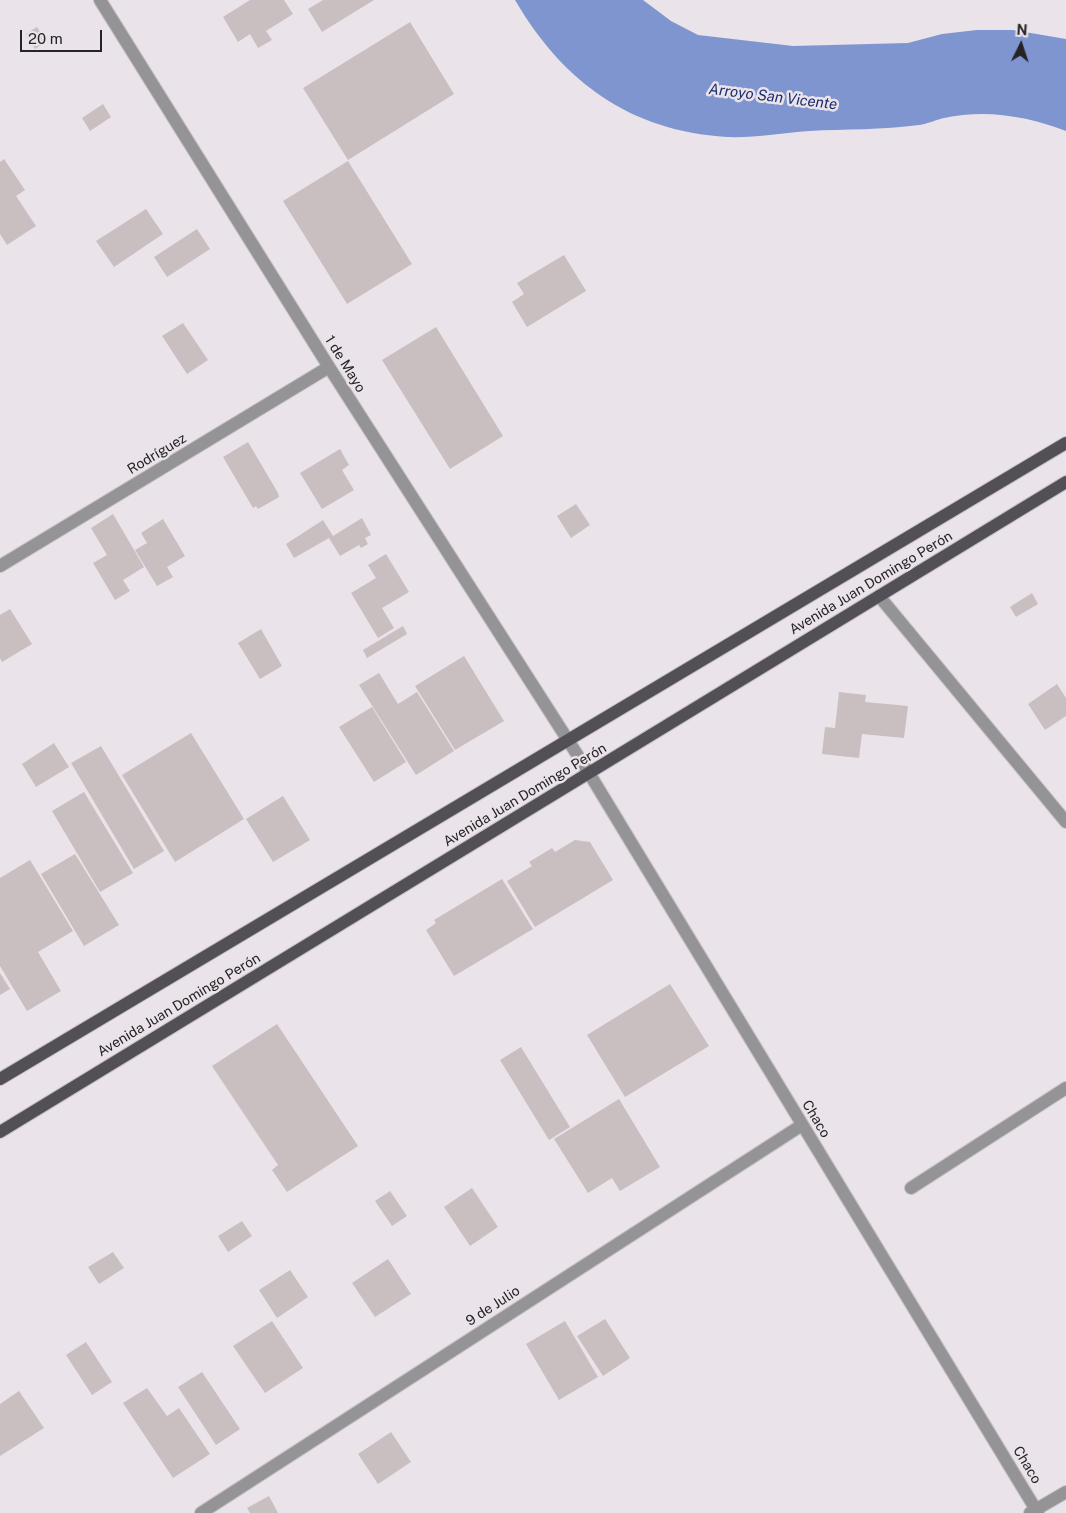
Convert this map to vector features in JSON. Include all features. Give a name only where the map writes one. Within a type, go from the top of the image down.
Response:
[{"type":"main road","name":"Avenida Juan Domingo Perón","points":[[0,1080],[1066,443]]},
{"type":"main road","name":"Avenida Juan Domingo Perón","points":[[0,1132],[1066,482]]},
{"type":"street","name":"1 de Mayo","points":[[100,0],[329,367],[568,741]]},
{"type":"street","name":"Rodríguez","points":[[0,566],[329,367]]},
{"type":"street","points":[[879,596],[1066,822]]},
{"type":"street","name":"Chaco","points":[[568,741],[590,773],[1035,1512]]},
{"type":"street","points":[[912,1188],[1066,1088]]},
{"type":"street","name":"9 de Julio","points":[[201,1513],[802,1125]]},
{"type":"street","points":[[1035,1512],[1066,1492]]},
{"type":"water","name":"Arroyo San Vicente","points":[[515,0],[643,0],[671,21],[698,35],[793,46],[908,43],[942,34],[977,30],[1013,30],[1066,39],[1066,131],[1036,121],[1006,115],[975,114],[959,115],[925,124],[892,128],[809,131],[737,137],[692,133],[660,125],[630,113],[603,97],[578,78],[555,55],[534,29]]},
{"type":"building","points":[[250,0],[284,0],[293,14],[266,31],[272,40],[258,48],[250,34],[238,42],[223,17]]},
{"type":"building","points":[[323,0],[374,0],[322,32],[308,9]]},
{"type":"building","points":[[410,22],[454,94],[348,160],[303,88]]},
{"type":"building","points":[[37,27],[46,42],[35,49],[26,34]]},
{"type":"building","points":[[103,104],[111,117],[90,131],[82,118]]},
{"type":"building","points":[[4,159],[25,190],[16,196],[36,226],[7,245],[0,234],[0,162]]},
{"type":"building","points":[[348,161],[412,264],[347,304],[283,201]]},
{"type":"building","points":[[146,209],[163,234],[114,267],[96,241]]},
{"type":"building","points":[[197,229],[210,249],[167,277],[154,257]]},
{"type":"building","points":[[564,255],[586,291],[527,327],[512,302],[524,294],[517,283]]},
{"type":"building","points":[[183,323],[208,360],[187,374],[162,336]]},
{"type":"building","points":[[436,327],[503,436],[450,469],[382,360]]},
{"type":"building","points":[[248,442],[279,497],[258,509],[256,506],[253,508],[223,457]]},
{"type":"building","points":[[340,449],[349,465],[342,470],[354,490],[322,509],[300,473]]},
{"type":"building","points":[[576,504],[590,525],[571,538],[557,516]]},
{"type":"building","points":[[113,514],[144,567],[123,580],[130,591],[115,600],[93,563],[107,555],[91,528]]},
{"type":"building","points":[[362,518],[371,535],[365,538],[368,544],[361,548],[359,545],[340,556],[329,538],[294,558],[286,544],[323,520],[333,536]]},
{"type":"building","points":[[163,519],[185,556],[167,567],[173,577],[157,586],[135,550],[147,543],[141,533]]},
{"type":"building","points":[[386,554],[409,592],[382,608],[394,628],[378,638],[351,593],[376,578],[368,565]]},
{"type":"building","points":[[1032,593],[1038,604],[1016,617],[1010,607]]},
{"type":"building","points":[[10,609],[32,644],[2,662],[0,658],[0,615]]},
{"type":"building","points":[[403,626],[407,634],[367,658],[363,650]]},
{"type":"building","points":[[261,629],[282,666],[260,679],[238,643]]},
{"type":"building","points":[[464,656],[504,721],[455,750],[415,686]]},
{"type":"building","points":[[379,673],[398,704],[417,692],[454,751],[416,775],[359,685]]},
{"type":"building","points":[[1057,684],[1066,698],[1066,716],[1045,730],[1028,704]]},
{"type":"building","points":[[839,692],[866,695],[865,702],[908,706],[904,738],[862,734],[859,758],[822,754],[825,727],[835,728]]},
{"type":"building","points":[[372,707],[406,762],[374,782],[339,727]]},
{"type":"building","points":[[191,733],[244,819],[175,862],[122,775]]},
{"type":"building","points":[[54,743],[69,767],[36,787],[22,764]]},
{"type":"building","points":[[101,746],[164,851],[134,869],[71,763]]},
{"type":"building","points":[[84,792],[133,873],[100,892],[52,811]]},
{"type":"building","points":[[283,796],[310,840],[273,862],[246,819]]},
{"type":"building","points":[[575,840],[590,842],[613,880],[535,927],[507,881],[532,866],[529,862],[552,848],[555,852]]},
{"type":"building","points":[[75,854],[119,925],[84,946],[41,874]]},
{"type":"building","points":[[30,860],[73,931],[38,952],[61,991],[27,1011],[0,966],[0,878]]},
{"type":"building","points":[[502,879],[533,929],[454,976],[426,930],[436,923],[434,920]]},
{"type":"building","points":[[0,973],[10,989],[0,995]]},
{"type":"building","points":[[670,984],[709,1046],[625,1097],[587,1035]]},
{"type":"building","points":[[277,1024],[358,1146],[287,1192],[272,1170],[278,1165],[212,1066]]},
{"type":"building","points":[[521,1047],[570,1127],[549,1140],[500,1060]]},
{"type":"building","points":[[619,1099],[660,1167],[620,1191],[612,1178],[588,1193],[554,1139]]},
{"type":"building","points":[[472,1188],[498,1227],[470,1246],[444,1207]]},
{"type":"building","points":[[390,1191],[407,1216],[392,1226],[375,1201]]},
{"type":"building","points":[[242,1221],[252,1236],[228,1252],[218,1236]]},
{"type":"building","points":[[113,1252],[124,1268],[99,1284],[88,1267]]},
{"type":"building","points":[[388,1259],[411,1294],[375,1317],[352,1283]]},
{"type":"building","points":[[290,1270],[308,1297],[277,1318],[259,1290]]},
{"type":"building","points":[[605,1319],[630,1358],[603,1376],[577,1336]]},
{"type":"building","points":[[272,1321],[303,1368],[265,1393],[233,1346]]},
{"type":"building","points":[[565,1321],[598,1377],[559,1400],[526,1344]]},
{"type":"building","points":[[86,1342],[112,1382],[92,1395],[66,1355]]},
{"type":"building","points":[[202,1372],[240,1429],[216,1445],[178,1387]]},
{"type":"building","points":[[147,1388],[167,1416],[179,1408],[210,1454],[173,1478],[123,1403]]},
{"type":"building","points":[[19,1391],[44,1428],[0,1456],[0,1404]]},
{"type":"building","points":[[391,1432],[411,1462],[378,1484],[358,1454]]},
{"type":"building","points":[[269,1496],[278,1513],[250,1513],[247,1508]]}]
